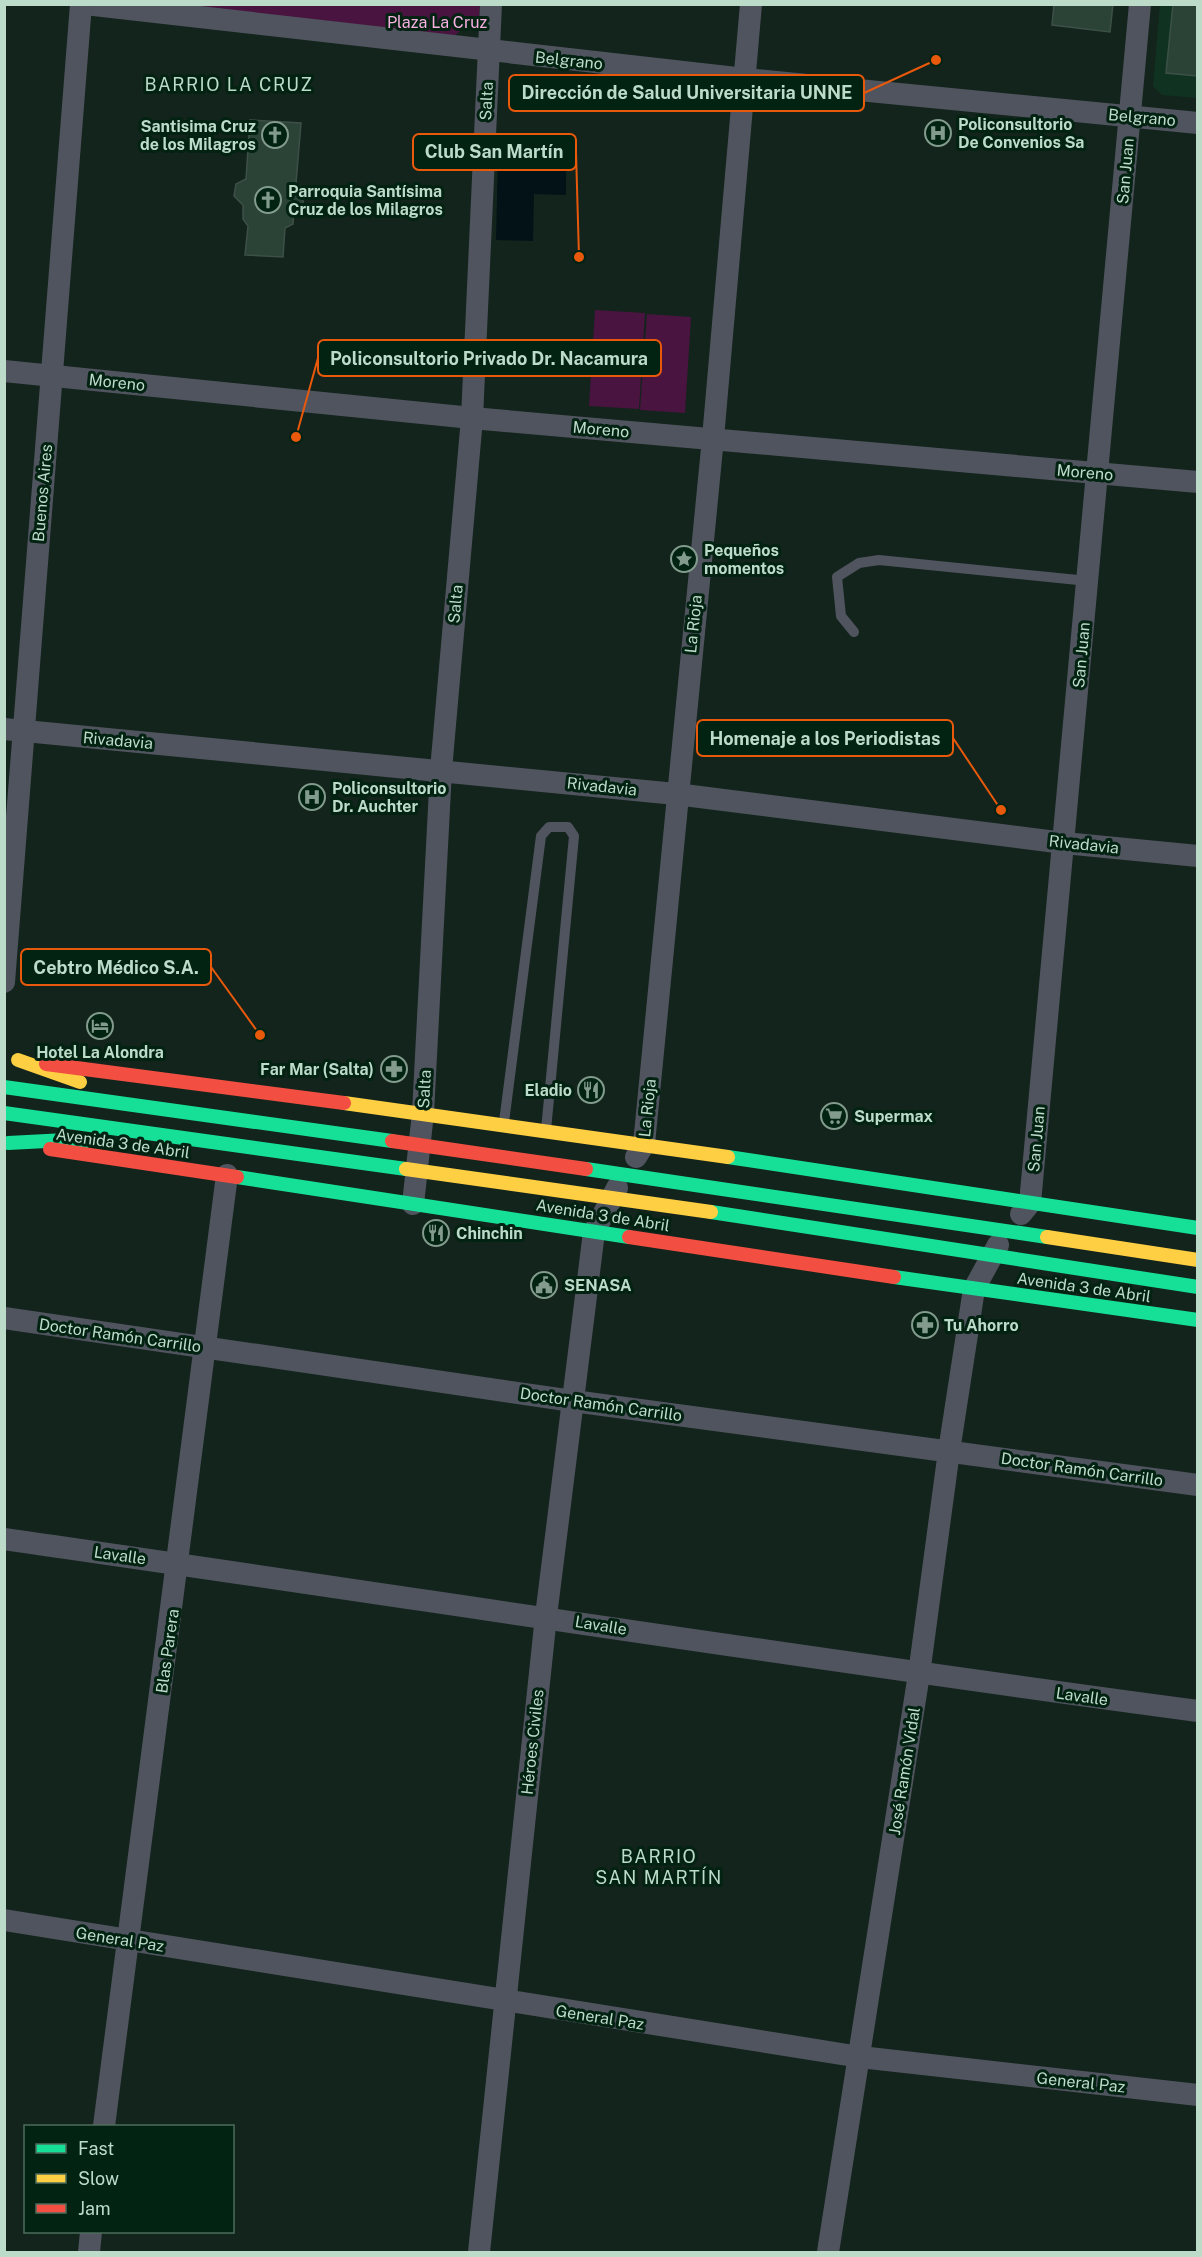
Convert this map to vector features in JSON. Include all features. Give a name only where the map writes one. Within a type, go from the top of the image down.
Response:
[{"type":"main road","points":[[11,1059],[504,1124],[1197,1228]]},
{"type":"main road","points":[[11,1059],[70,1081],[185,1102],[305,1129]]},
{"type":"main road","points":[[4,1087],[626,1174],[1197,1260]]},
{"type":"main road","name":"Avenida 3 de Abril","points":[[4,1113],[610,1198],[1197,1287]]},
{"type":"main road","points":[[6,1143],[66,1140],[146,1149]]},
{"type":"main road","name":"Avenida 3 de Abril","points":[[6,1143],[974,1289],[1197,1320]]},
{"type":"main road","points":[[169,1151],[303,1154]]},
{"type":"street","name":"Belgrano","points":[[83,4],[488,51],[1197,123]]},
{"type":"street","name":"Buenos Aires","points":[[4,982],[14,730],[52,375],[83,4]]},
{"type":"street","name":"Salta","points":[[413,1204],[423,1113],[441,770],[471,418],[491,4]]},
{"type":"street","name":"La Rioja","points":[[594,1232],[610,1198],[644,1144],[676,794],[713,438],[751,4]]},
{"type":"street","name":"San Juan","points":[[1030,1203],[1140,4]]},
{"type":"street","name":"Moreno","points":[[4,371],[471,418],[1197,483]]},
{"type":"street","name":"Rivadavia","points":[[14,730],[676,794],[1064,843],[1197,856]]},
{"type":"street","name":"Blas Parera","points":[[104,2125],[127,1940],[179,1564],[227,1175]]},
{"type":"street","points":[[974,1289],[1007,1232],[1030,1203]]},
{"type":"street","name":"Héroes Civiles","points":[[479,2253],[546,1616],[594,1232]]},
{"type":"street","name":"José Ramón Vidal","points":[[828,2253],[919,1674],[949,1450],[974,1289]]},
{"type":"street","name":"Doctor Ramón Carrillo","points":[[4,1318],[573,1401],[1197,1485]]},
{"type":"street","name":"Lavalle","points":[[4,1539],[546,1616],[919,1674],[1197,1711]]},
{"type":"street","name":"General Paz","points":[[4,1920],[504,2002],[860,2057],[1197,2095]]},
{"type":"street","points":[[89,2253],[91,2233]]},
{"type":"lane","points":[[854,632],[841,616],[837,578],[859,563],[879,560],[1088,581]]},
{"type":"lane","points":[[504,1124],[541,836],[549,827],[568,827],[574,836],[546,1130]]},
{"type":"shaded area","points":[[1160,5],[1197,5],[1197,98],[1162,95],[1153,86]]},
{"type":"shaded area","points":[[498,158],[566,161],[566,195],[534,194],[533,241],[496,240]]},
{"type":"green space","name":"Plaza La Cruz","points":[[108,5],[480,5],[479,16],[449,40]]},
{"type":"green space","points":[[595,310],[645,313],[639,409],[589,406]]},
{"type":"green space","points":[[647,314],[691,317],[685,413],[640,410]]},
{"type":"building","points":[[1054,4],[1113,4],[1110,32],[1052,25]]},
{"type":"building","points":[[1173,4],[1197,4],[1197,76],[1166,73]]},
{"type":"building","points":[[250,120],[301,123],[296,183],[303,188],[303,203],[294,208],[293,224],[285,228],[283,257],[245,255],[248,226],[243,219],[243,205],[234,196],[236,184],[246,179]]},
{"type":"traffic: fast","points":[[4,1087],[392,1141]]},
{"type":"traffic: fast","points":[[4,1113],[406,1169]]},
{"type":"traffic: fast","points":[[8,1143],[66,1140],[84,1142]]},
{"type":"traffic: fast","points":[[728,1157],[1198,1228]]},
{"type":"traffic: fast","points":[[586,1169],[1047,1237]]},
{"type":"traffic: fast","points":[[237,1177],[629,1237]]},
{"type":"traffic: fast","points":[[711,1212],[1198,1287]]},
{"type":"traffic: fast","points":[[894,1277],[1198,1320]]},
{"type":"traffic: slow","points":[[18,1060],[80,1082]]},
{"type":"traffic: slow","points":[[344,1103],[728,1157]]},
{"type":"traffic: slow","points":[[406,1169],[711,1212]]},
{"type":"traffic: slow","points":[[1047,1237],[1198,1260]]},
{"type":"traffic: jam","points":[[46,1064],[344,1103]]},
{"type":"traffic: jam","points":[[392,1141],[586,1169]]},
{"type":"traffic: jam","points":[[50,1149],[237,1177]]},
{"type":"traffic: jam","points":[[629,1237],[894,1277]]},
{"type":"place","name":"Dirección de Salud Universitaria UNNE","points":[[936,60]]},
{"type":"place","name":"Policonsultorio De Convenios Sa","points":[[938,133]]},
{"type":"place","name":"Santisima Cruz de los Milagros","points":[[275,135]]},
{"type":"place","name":"Parroquia Santísima Cruz de los Milagros","points":[[268,200]]},
{"type":"place","name":"Club San Martín","points":[[579,257]]},
{"type":"place","name":"Policonsultorio Privado Dr. Nacamura","points":[[296,437]]},
{"type":"place","name":"Pequeños momentos","points":[[684,559]]},
{"type":"place","name":"Policonsultorio Dr. Auchter","points":[[312,797]]},
{"type":"place","name":"Homenaje a los Periodistas","points":[[1001,810]]},
{"type":"place","name":"Hotel La Alondra","points":[[100,1026]]},
{"type":"place","name":"Cebtro Médico S.A.","points":[[260,1035]]},
{"type":"place","name":"Far Mar (Salta)","points":[[394,1069]]},
{"type":"place","name":"Eladio","points":[[591,1090]]},
{"type":"place","name":"Supermax","points":[[834,1116]]},
{"type":"place","name":"Chinchin","points":[[436,1233]]},
{"type":"place","name":"SENASA","points":[[544,1285]]},
{"type":"place","name":"Tu Ahorro","points":[[925,1325]]},
{"type":"district","name":"BARRIO LA CRUZ","points":[[229,85]]},
{"type":"district","name":"BARRIO SAN MARTÍN","points":[[659,1867]]}]
